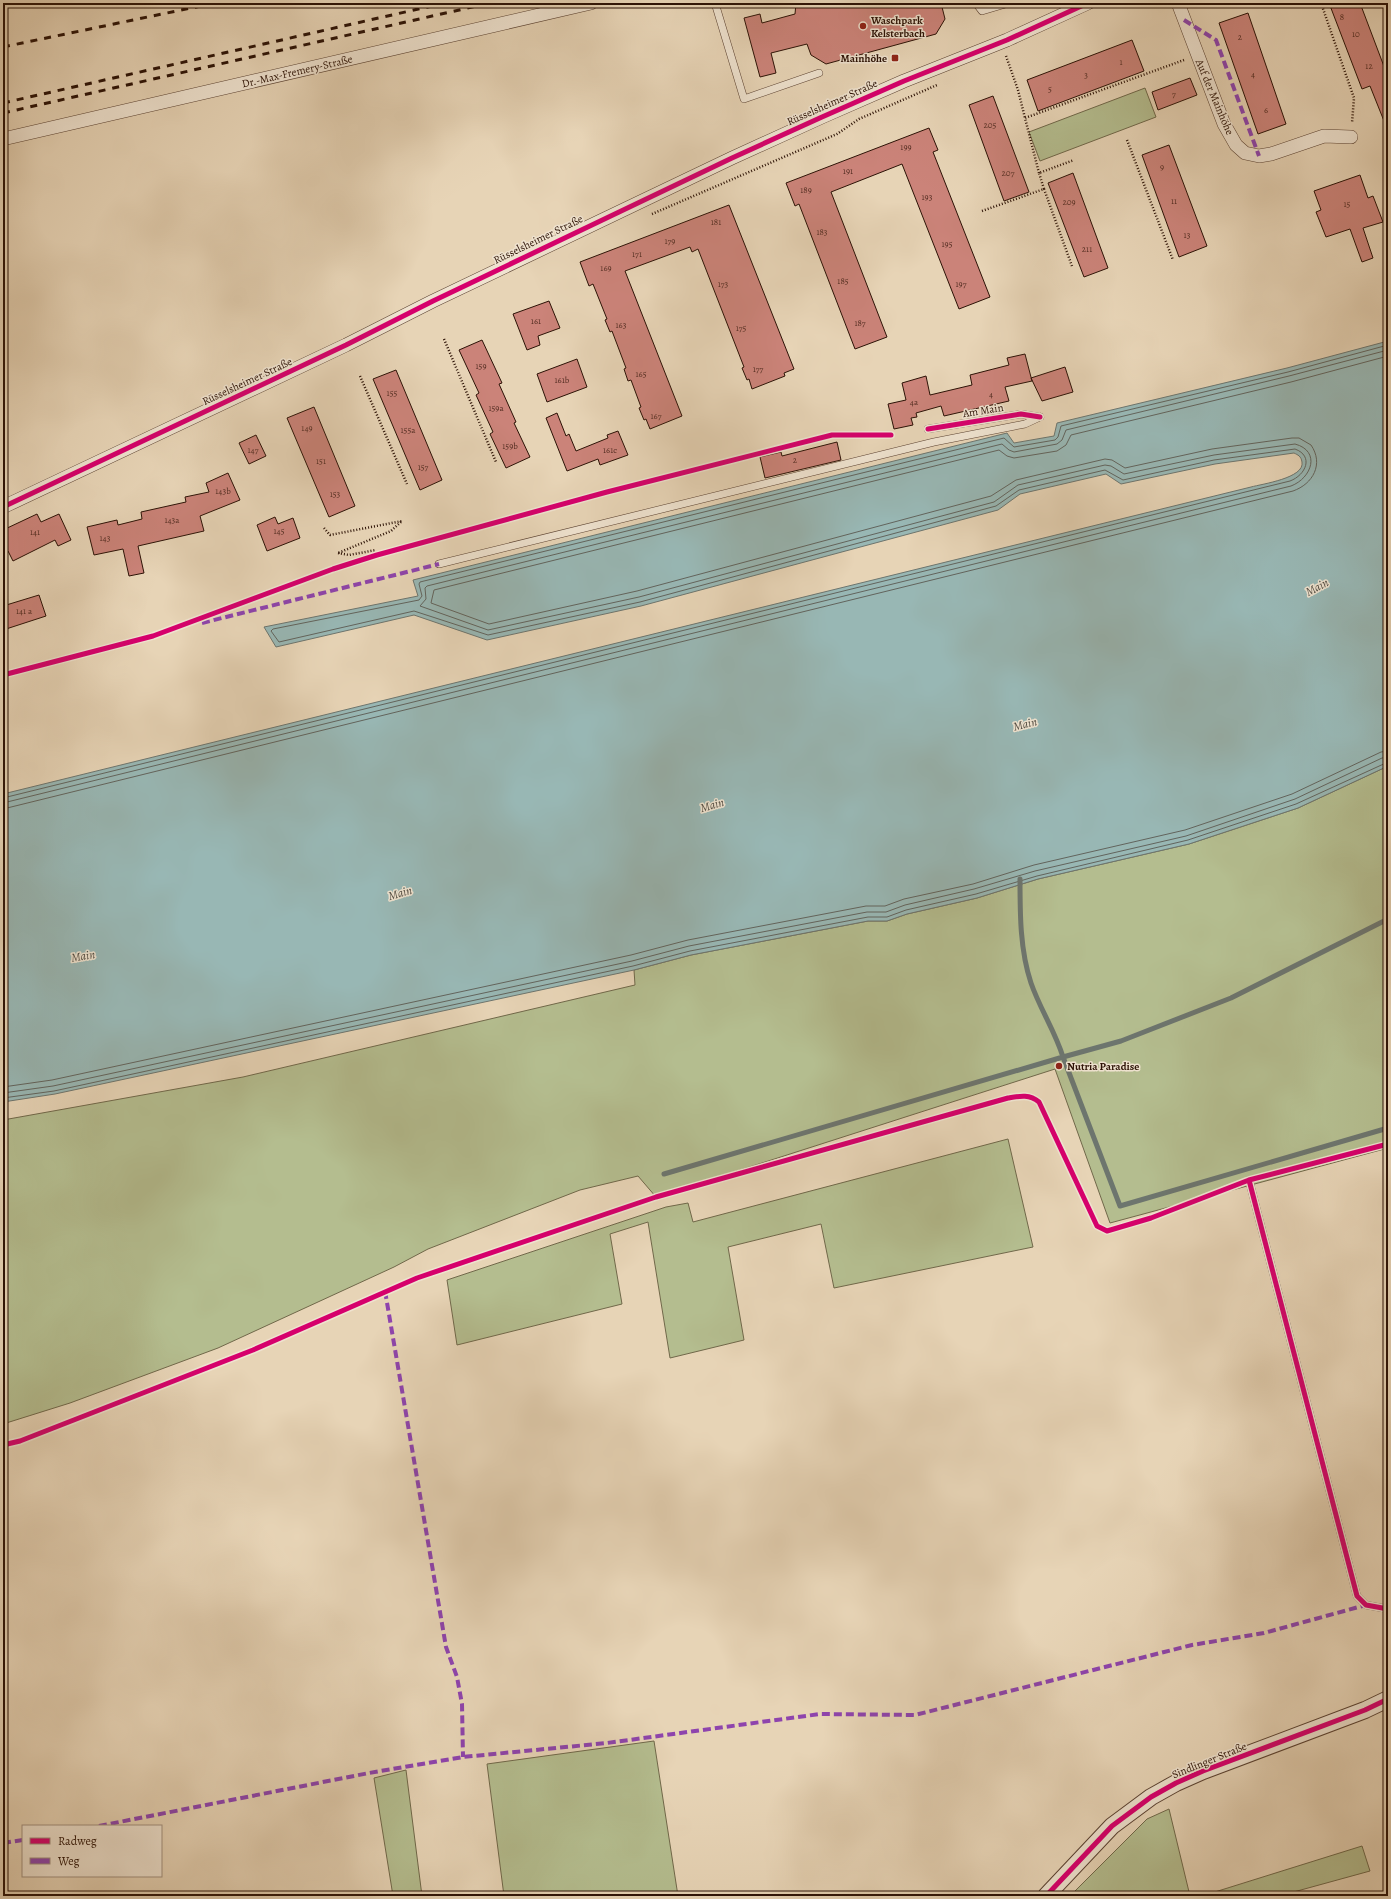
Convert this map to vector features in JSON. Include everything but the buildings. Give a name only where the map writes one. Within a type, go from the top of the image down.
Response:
[{"type":"street","name":"Dr.-Max-Fremery-Straße","points":[[3,139],[591,3]]},
{"type":"street","name":"Rüsselsheimer Straße","points":[[3,507],[346,345],[433,301],[725,162],[904,81],[1000,43],[1088,3]]},
{"type":"street","name":"Auf der Mainhöhe","points":[[1178,3],[1224,124],[1236,145],[1245,153],[1259,156],[1271,154],[1324,136],[1351,138]]},
{"type":"street","name":"Sindlinger Straße","points":[[1046,1896],[1112,1826],[1151,1798],[1176,1783],[1203,1771],[1365,1710],[1388,1699]]},
{"type":"lane","points":[[715,3],[744,99],[819,73]]},
{"type":"lane","points":[[976,3],[982,11],[1009,3]]},
{"type":"lane","name":"Am Main","points":[[439,564],[934,442],[1025,424],[1040,417],[1020,414],[928,429]]},
{"type":"lane","points":[[1249,1180],[1357,1596],[1366,1605],[1388,1609]]},
{"type":"path","points":[[1321,3],[1354,98],[1351,138]]},
{"type":"path","points":[[1000,43],[1018,90],[1024,118],[1044,189],[1072,266]]},
{"type":"path","points":[[1024,118],[1198,55]]},
{"type":"path","points":[[1127,140],[1173,260]]},
{"type":"path","points":[[1039,173],[1074,160]]},
{"type":"path","points":[[982,211],[1044,189]]},
{"type":"path","points":[[444,339],[496,462]]},
{"type":"path","points":[[360,376],[407,484]]},
{"type":"path","points":[[324,528],[330,535],[402,521],[391,531],[338,553],[349,555],[376,550]]},
{"type":"green space","points":[[1145,88],[1156,117],[1040,161],[1029,132]]},
{"type":"green space","points":[[1388,766],[1388,1148],[1110,1223],[1055,1069],[656,1197],[638,1176],[580,1190],[428,1249],[394,1267],[218,1348],[70,1403],[3,1424],[3,1120],[243,1077],[635,985],[634,970],[691,955],[868,921],[887,921],[907,914],[977,898],[1038,879],[1189,844],[1298,808]]},
{"type":"green space","points":[[1008,1139],[1033,1247],[834,1288],[821,1224],[728,1247],[744,1340],[670,1358],[648,1222],[610,1234],[622,1304],[457,1345],[447,1280],[666,1207],[688,1203],[693,1222]]},
{"type":"green space","points":[[654,1741],[678,1896],[504,1896],[487,1764]]},
{"type":"green space","points":[[406,1770],[422,1896],[393,1896],[374,1778]]},
{"type":"green space","points":[[1169,1809],[1190,1896],[1070,1896],[1147,1819]]},
{"type":"green space","points":[[1362,1846],[1370,1871],[1279,1896],[1202,1896]]},
{"type":"water","name":"Main","points":[[1388,341],[1388,766],[1298,808],[1189,844],[1038,879],[977,898],[907,914],[887,921],[868,921],[691,955],[634,970],[55,1094],[3,1102],[3,794],[1273,482],[1297,472],[1301,468],[1302,462],[1300,457],[1294,453],[1215,464],[1121,484],[1106,474],[1020,494],[998,510],[641,606],[487,640],[414,615],[276,647],[264,627],[418,596],[413,580],[1007,433],[1014,443],[1054,436],[1057,423],[1287,368]]},
{"type":"waterway","points":[[664,1174],[1063,1057],[1056,1038],[1035,993],[1027,970],[1021,932],[1020,879]]},
{"type":"waterway","points":[[1388,919],[1231,998],[1121,1041],[1063,1057],[1120,1206],[1388,1128]]},
{"type":"railway","points":[[3,47],[215,3]]},
{"type":"railway","points":[[3,103],[445,3]]},
{"type":"railway","points":[[3,113],[490,3]]},
{"type":"marked path","points":[[1184,20],[1216,40],[1259,156]]},
{"type":"marked path","points":[[202,623],[439,564]]},
{"type":"marked path","points":[[385,1291],[446,1647],[457,1677],[462,1704],[463,1757]]},
{"type":"marked path","points":[[104,1825],[369,1773],[463,1757],[607,1743],[820,1714],[915,1715],[1192,1645],[1264,1633],[1366,1605]]},
{"type":"marked path","points":[[3,1843],[22,1840]]},
{"type":"cycle path","points":[[3,507],[346,345],[433,301],[732,158],[904,81],[1007,40],[1088,3]]},
{"type":"cycle path","points":[[928,429],[1021,414],[1040,417]]},
{"type":"cycle path","points":[[3,675],[153,636],[333,569],[377,555],[607,492],[832,435],[891,435]]},
{"type":"cycle path","points":[[3,1445],[20,1441],[253,1350],[417,1278],[656,1197],[1008,1098],[1020,1096],[1028,1097],[1039,1102],[1097,1226],[1107,1231],[1151,1218],[1249,1180],[1388,1144]]},
{"type":"cycle path","points":[[1249,1180],[1357,1596],[1366,1605],[1388,1609]]},
{"type":"cycle path","points":[[1046,1896],[1112,1826],[1151,1797],[1176,1783],[1203,1771],[1365,1710],[1388,1699]]},
{"type":"place","name":"Waschpark Kelsterbach","points":[[863,26]]},
{"type":"place","name":"Mainhöhe","points":[[895,58]]},
{"type":"place","name":"Nutria Paradise","points":[[1059,1066]]}]
